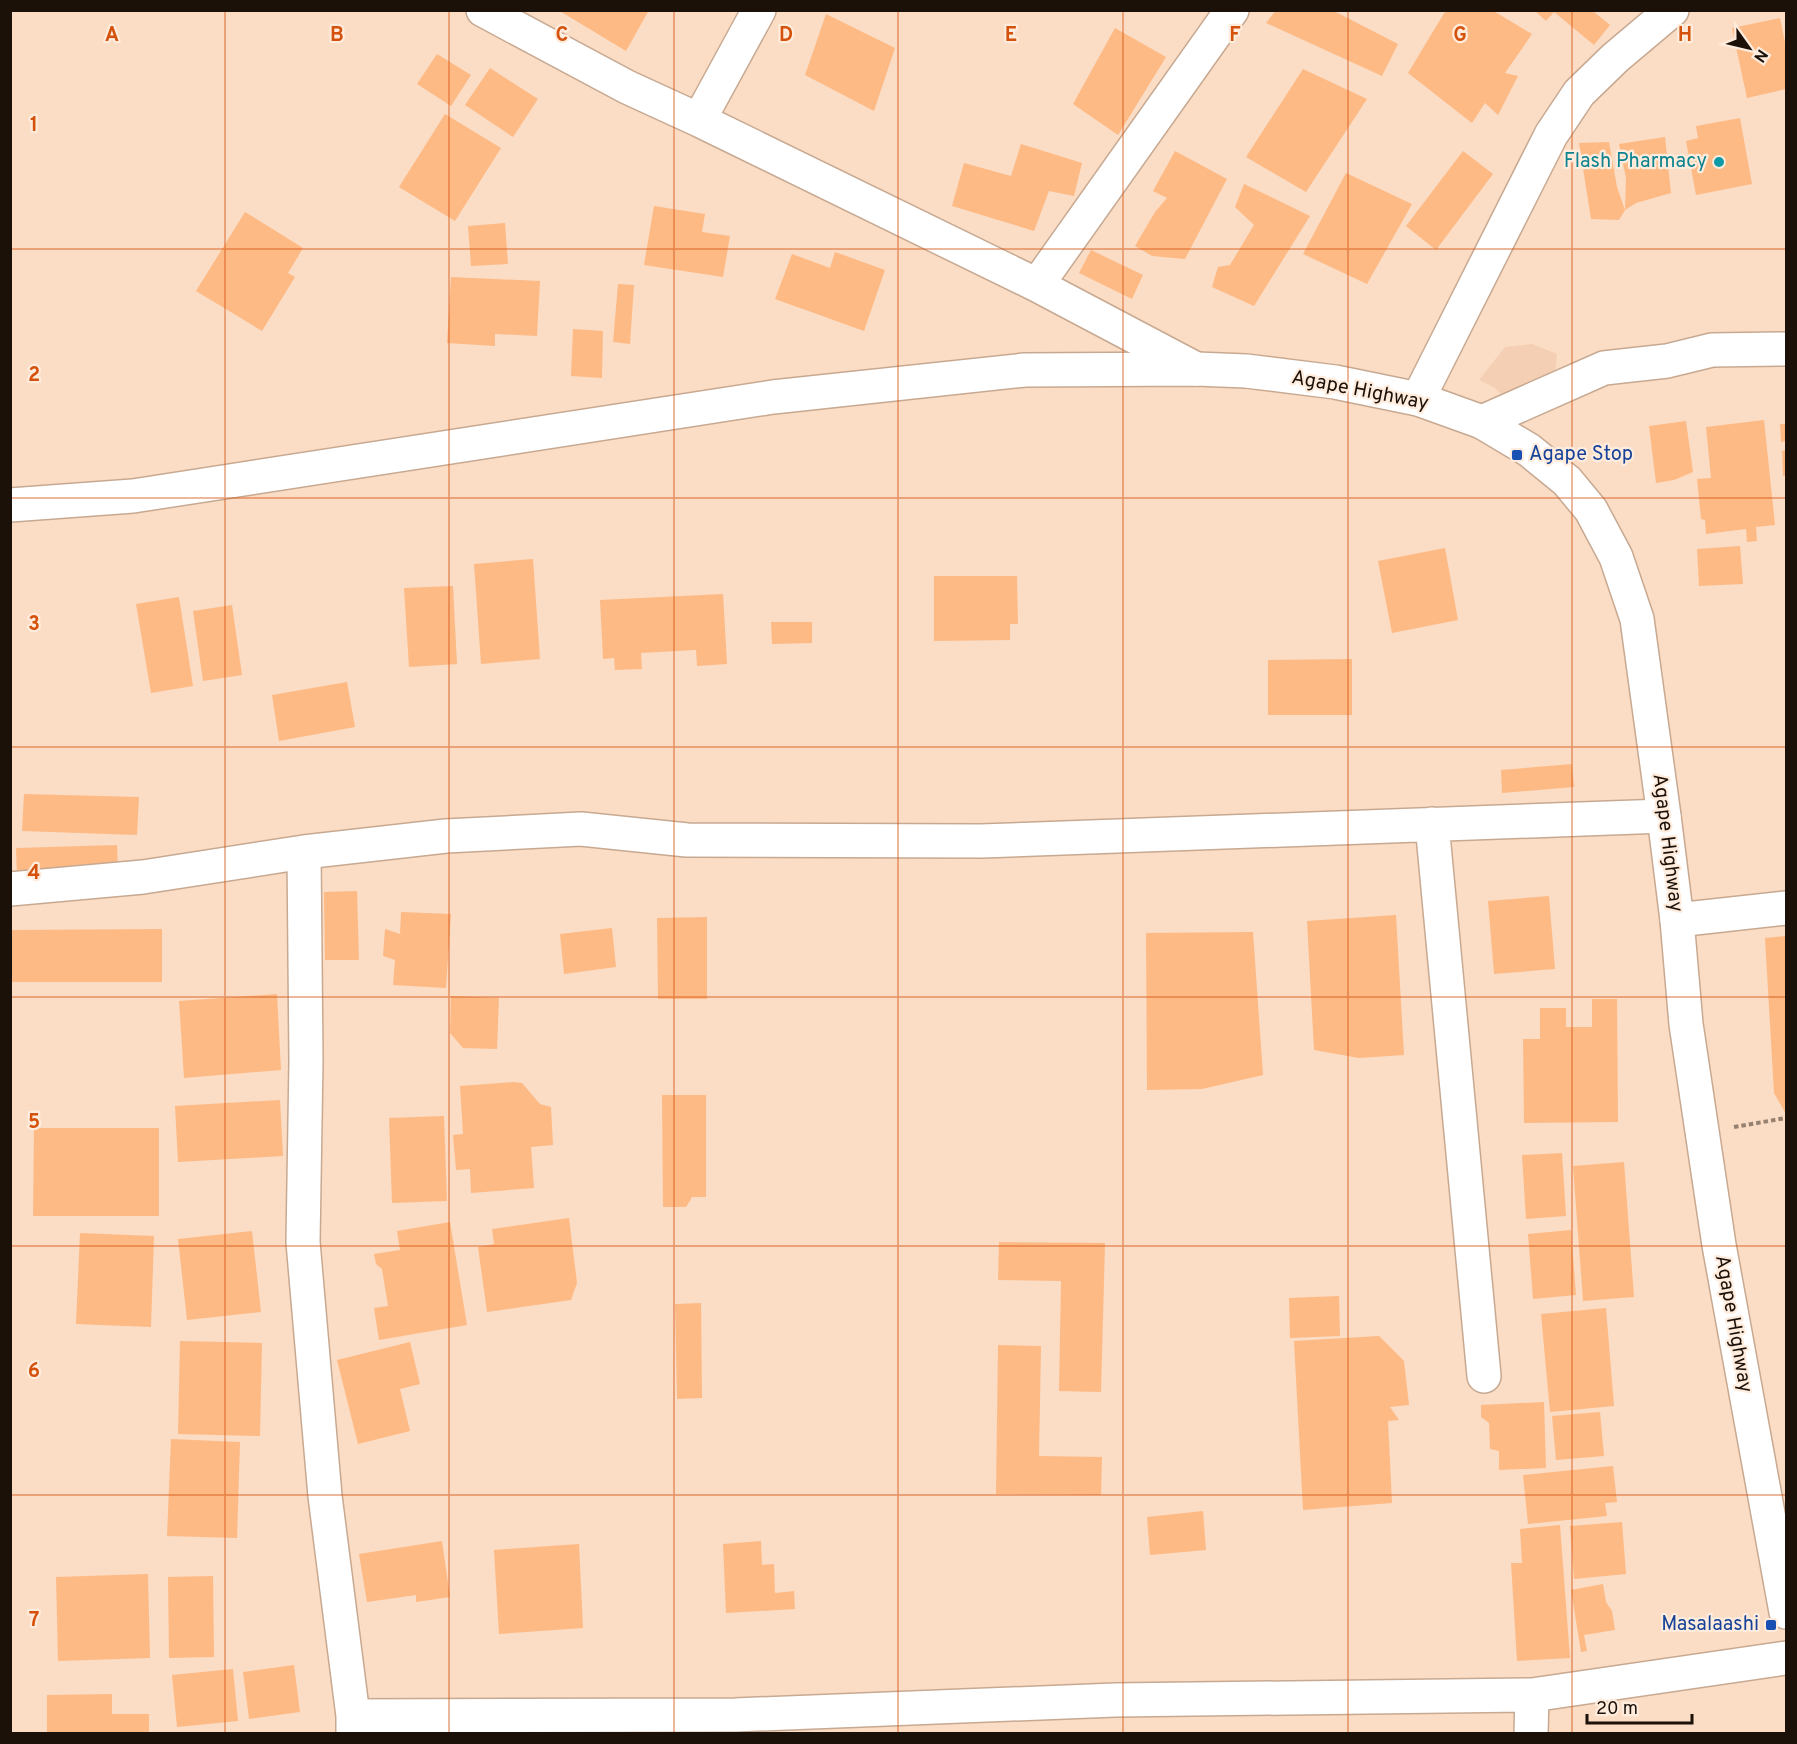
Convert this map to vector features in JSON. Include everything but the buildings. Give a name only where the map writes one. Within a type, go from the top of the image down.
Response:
[{"type":"street","points":[[483,10],[627,87],[1037,285],[1196,369]]},
{"type":"street","points":[[699,120],[759,10]]},
{"type":"street","points":[[1037,285],[1232,10]]},
{"type":"street","points":[[1418,399],[1551,135],[1579,93],[1615,58],[1672,10]]},
{"type":"street","points":[[1482,422],[1604,368],[1667,361],[1712,350],[1786,349]]},
{"type":"street","name":"Agape Highway","points":[[10,505],[133,496],[773,397],[1025,370],[1196,369],[1246,371],[1335,382],[1418,399],[1482,422],[1529,450],[1567,481],[1591,510],[1616,557],[1637,619],[1677,920],[1686,1024],[1702,1132],[1719,1245],[1786,1612]]},
{"type":"street","points":[[10,889],[143,877],[304,852],[446,836],[581,829],[687,840],[981,841],[1664,816]]},
{"type":"street","points":[[1432,824],[1484,1376]]},
{"type":"street","points":[[304,852],[306,1061],[303,1242],[325,1496],[353,1725],[735,1715],[1115,1700],[1532,1695],[1786,1658]]},
{"type":"street","points":[[1677,920],[1786,908]]},
{"type":"street","points":[[1531,1734],[1532,1695]]},
{"type":"path","points":[[1702,1132],[1786,1118]]},
{"type":"shaded area","points":[[1532,344],[1557,354],[1555,375],[1505,398],[1495,388],[1479,380],[1505,347]]},
{"type":"place","name":"Flash Pharmacy","points":[[1719,162]]},
{"type":"place","name":"Agape Stop","points":[[1517,455]]},
{"type":"place","name":"Masalaashi","points":[[1771,1625]]}]
